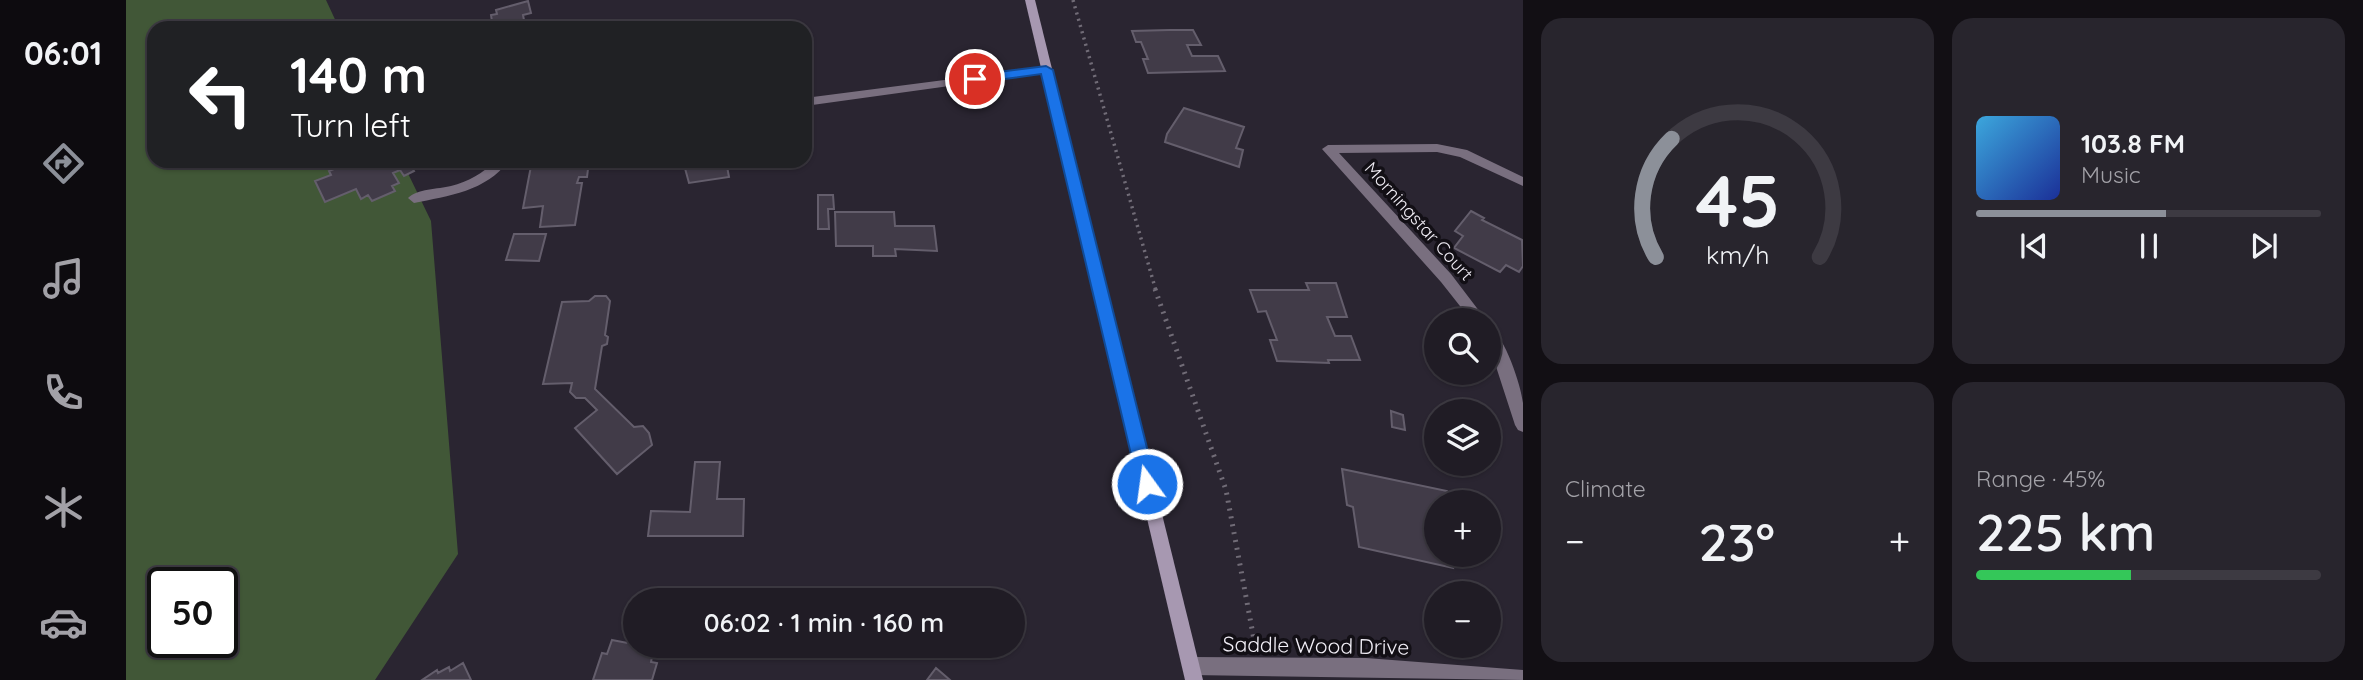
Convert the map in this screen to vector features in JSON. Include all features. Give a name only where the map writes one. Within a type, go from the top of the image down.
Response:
[{"type":"main road","points":[[1030,0],[1193,673]]},
{"type":"street","points":[[812,101],[1046,70]]},
{"type":"street","name":"Morningstar Court","points":[[1470,308],[1446,278],[1328,149],[1437,148],[1463,153],[1523,182]]},
{"type":"street","points":[[414,198],[473,184],[496,168]]},
{"type":"street","points":[[1501,356],[1523,425]]},
{"type":"street","name":"Saddle Wood Drive","points":[[1193,673],[1260,666],[1366,667],[1523,678]]},
{"type":"path","points":[[1073,0],[1155,288],[1226,490],[1260,666]]},
{"type":"green space","points":[[126,0],[326,0],[336,21],[147,21],[147,168],[405,168],[431,221],[458,554],[375,680],[126,680]]},
{"type":"building","points":[[528,1],[531,13],[523,15],[524,21],[492,21],[491,15],[497,14],[496,10]]},
{"type":"building","points":[[1193,30],[1201,45],[1187,45],[1192,56],[1218,56],[1225,71],[1148,73],[1143,59],[1148,59],[1141,42],[1136,42],[1132,31]]},
{"type":"building","points":[[1184,108],[1244,127],[1236,148],[1243,150],[1239,167],[1165,142],[1167,134]]},
{"type":"building","points":[[336,168],[412,168],[414,171],[404,176],[400,170],[393,173],[399,183],[392,186],[395,191],[372,201],[368,195],[361,199],[356,189],[325,202],[315,181],[331,175],[329,171]]},
{"type":"building","points":[[531,168],[588,168],[587,177],[579,177],[577,183],[582,183],[575,225],[540,227],[543,206],[523,208]]},
{"type":"building","points":[[685,168],[727,168],[729,177],[689,183]]},
{"type":"building","points":[[818,195],[833,195],[834,209],[828,209],[829,229],[818,229]]},
{"type":"building","points":[[1471,211],[1484,218],[1482,220],[1522,240],[1523,266],[1519,272],[1506,265],[1500,272],[1454,248],[1463,236],[1455,231]]},
{"type":"building","points":[[835,212],[894,212],[895,226],[934,226],[937,251],[895,249],[896,256],[873,256],[873,246],[836,246]]},
{"type":"building","points":[[514,234],[546,234],[539,261],[506,260]]},
{"type":"building","points":[[1306,283],[1336,283],[1347,317],[1327,317],[1335,336],[1351,336],[1360,360],[1328,360],[1329,363],[1277,361],[1270,340],[1277,340],[1266,311],[1258,312],[1250,290],[1309,290]]},
{"type":"building","points":[[595,296],[606,296],[610,301],[605,335],[608,337],[607,344],[602,346],[595,389],[634,427],[643,426],[649,433],[652,445],[617,474],[575,428],[597,410],[585,398],[576,398],[570,392],[572,383],[543,384],[562,302],[589,301]]},
{"type":"building","points":[[1391,411],[1403,415],[1405,430],[1392,427]]},
{"type":"building","points":[[695,462],[720,462],[717,499],[744,499],[743,536],[648,536],[651,511],[690,512]]},
{"type":"building","points":[[1342,469],[1442,490],[1424,490],[1424,562],[1359,547],[1353,507],[1347,505]]},
{"type":"building","points":[[612,640],[623,642],[623,658],[652,658],[651,662],[657,663],[652,680],[593,680],[602,653],[607,654]]},
{"type":"building","points":[[463,663],[471,680],[422,680],[437,670],[438,673],[449,667],[450,671]]},
{"type":"building","points":[[936,668],[950,680],[927,680]]},
{"type":"route","points":[[975,79],[1046,70],[1147,484]]}]
